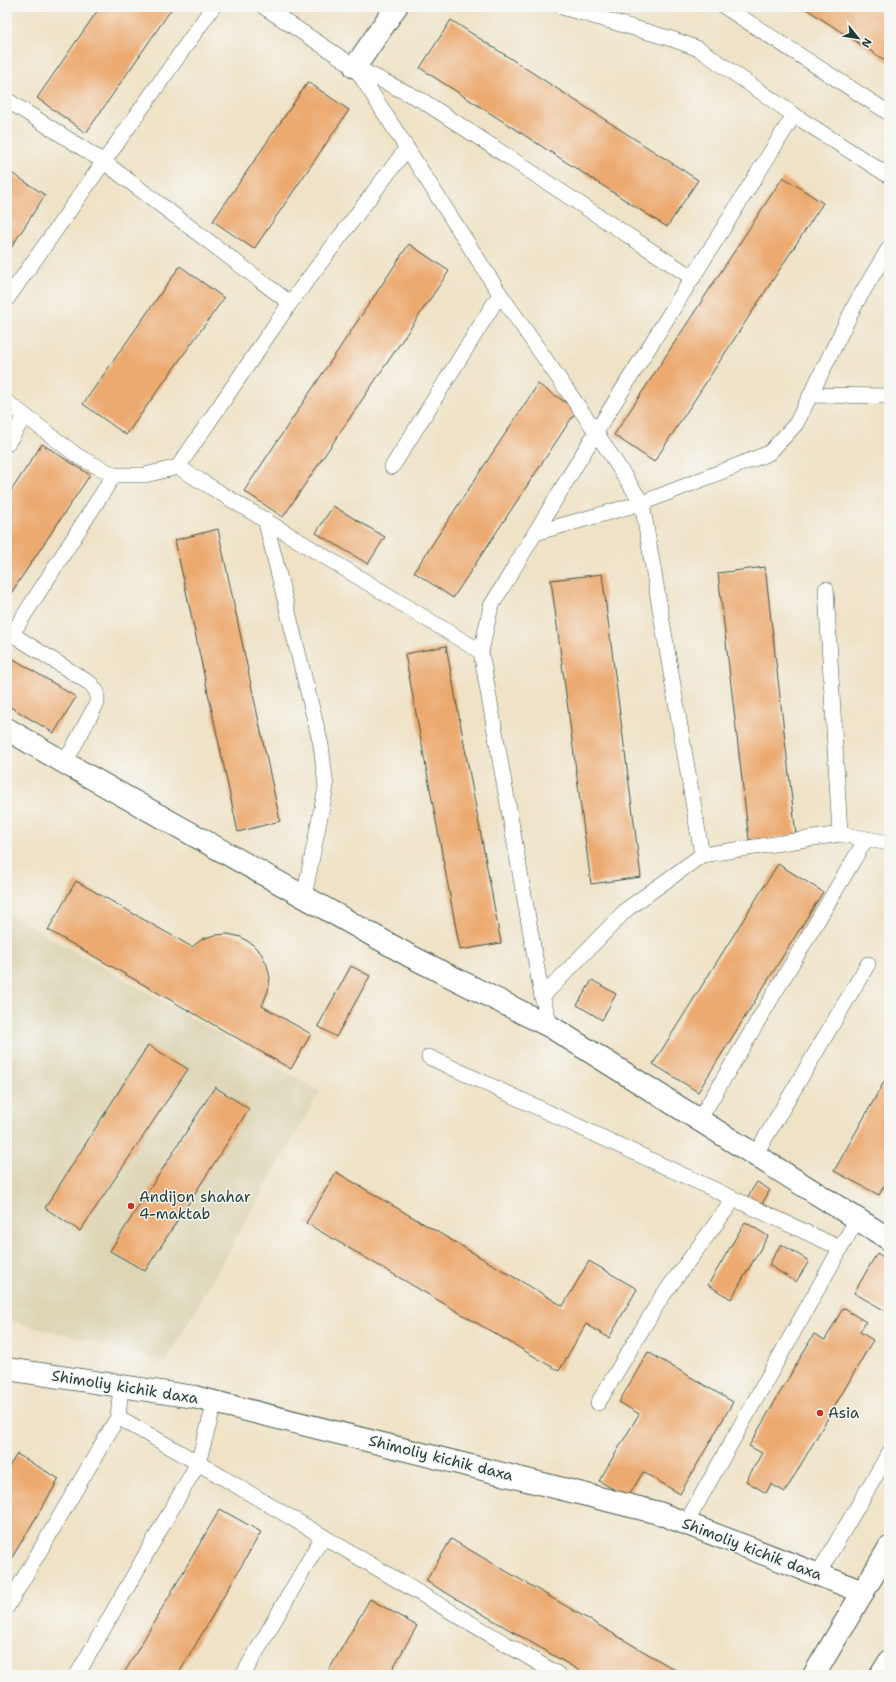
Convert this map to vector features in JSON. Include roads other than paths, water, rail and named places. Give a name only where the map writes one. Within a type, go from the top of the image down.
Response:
[{"type":"street","points":[[355,67],[396,7]]},
{"type":"street","points":[[7,729],[410,956],[551,1027],[889,1239]]},
{"type":"street","name":"Shimoliy kichik daxa","points":[[7,1369],[194,1397],[660,1513],[863,1592]]},
{"type":"street","points":[[814,1675],[889,1548]]},
{"type":"street","points":[[881,1675],[889,1662]]},
{"type":"lane","points":[[7,300],[213,7]]},
{"type":"lane","points":[[264,7],[355,67],[423,101],[693,278]]},
{"type":"lane","points":[[562,7],[672,39],[699,49],[794,115],[889,176]]},
{"type":"lane","points":[[725,7],[889,113]]},
{"type":"lane","points":[[355,67],[500,294],[596,432],[642,503],[702,855]]},
{"type":"lane","points":[[7,100],[104,162],[290,303]]},
{"type":"lane","points":[[551,1027],[542,997],[481,652],[491,606],[596,432],[794,115]]},
{"type":"lane","points":[[7,402],[79,457],[114,475],[145,475],[178,467],[290,303],[407,148]]},
{"type":"lane","points":[[535,534],[642,503],[769,453],[796,424],[856,303],[889,248]]},
{"type":"lane","points":[[392,467],[500,294]]},
{"type":"lane","points":[[811,394],[889,396]]},
{"type":"lane","points":[[7,444],[25,416]]},
{"type":"lane","points":[[178,467],[481,652]]},
{"type":"lane","points":[[65,763],[97,703],[97,692],[91,684],[9,632],[114,475]]},
{"type":"lane","points":[[265,520],[322,745],[326,787],[304,897]]},
{"type":"lane","points":[[826,589],[840,834]]},
{"type":"lane","points":[[542,997],[627,908],[702,855],[840,834],[889,843]]},
{"type":"lane","points":[[699,1120],[866,839]]},
{"type":"lane","points":[[755,1155],[868,964]]},
{"type":"lane","points":[[429,1057],[840,1248]]},
{"type":"lane","points":[[598,1403],[661,1298],[734,1199]]},
{"type":"lane","points":[[686,1523],[857,1219]]},
{"type":"lane","points":[[7,1607],[118,1417],[121,1386]]},
{"type":"lane","points":[[77,1675],[198,1463],[215,1402]]},
{"type":"lane","points":[[118,1417],[323,1536],[535,1669],[559,1675]]},
{"type":"lane","points":[[818,1574],[889,1453]]},
{"type":"lane","points":[[243,1675],[323,1536]]},
{"type":"place","name":"Andijon shahar 4-maktab","points":[[131,1206]]},
{"type":"place","name":"Asia","points":[[820,1413]]}]
